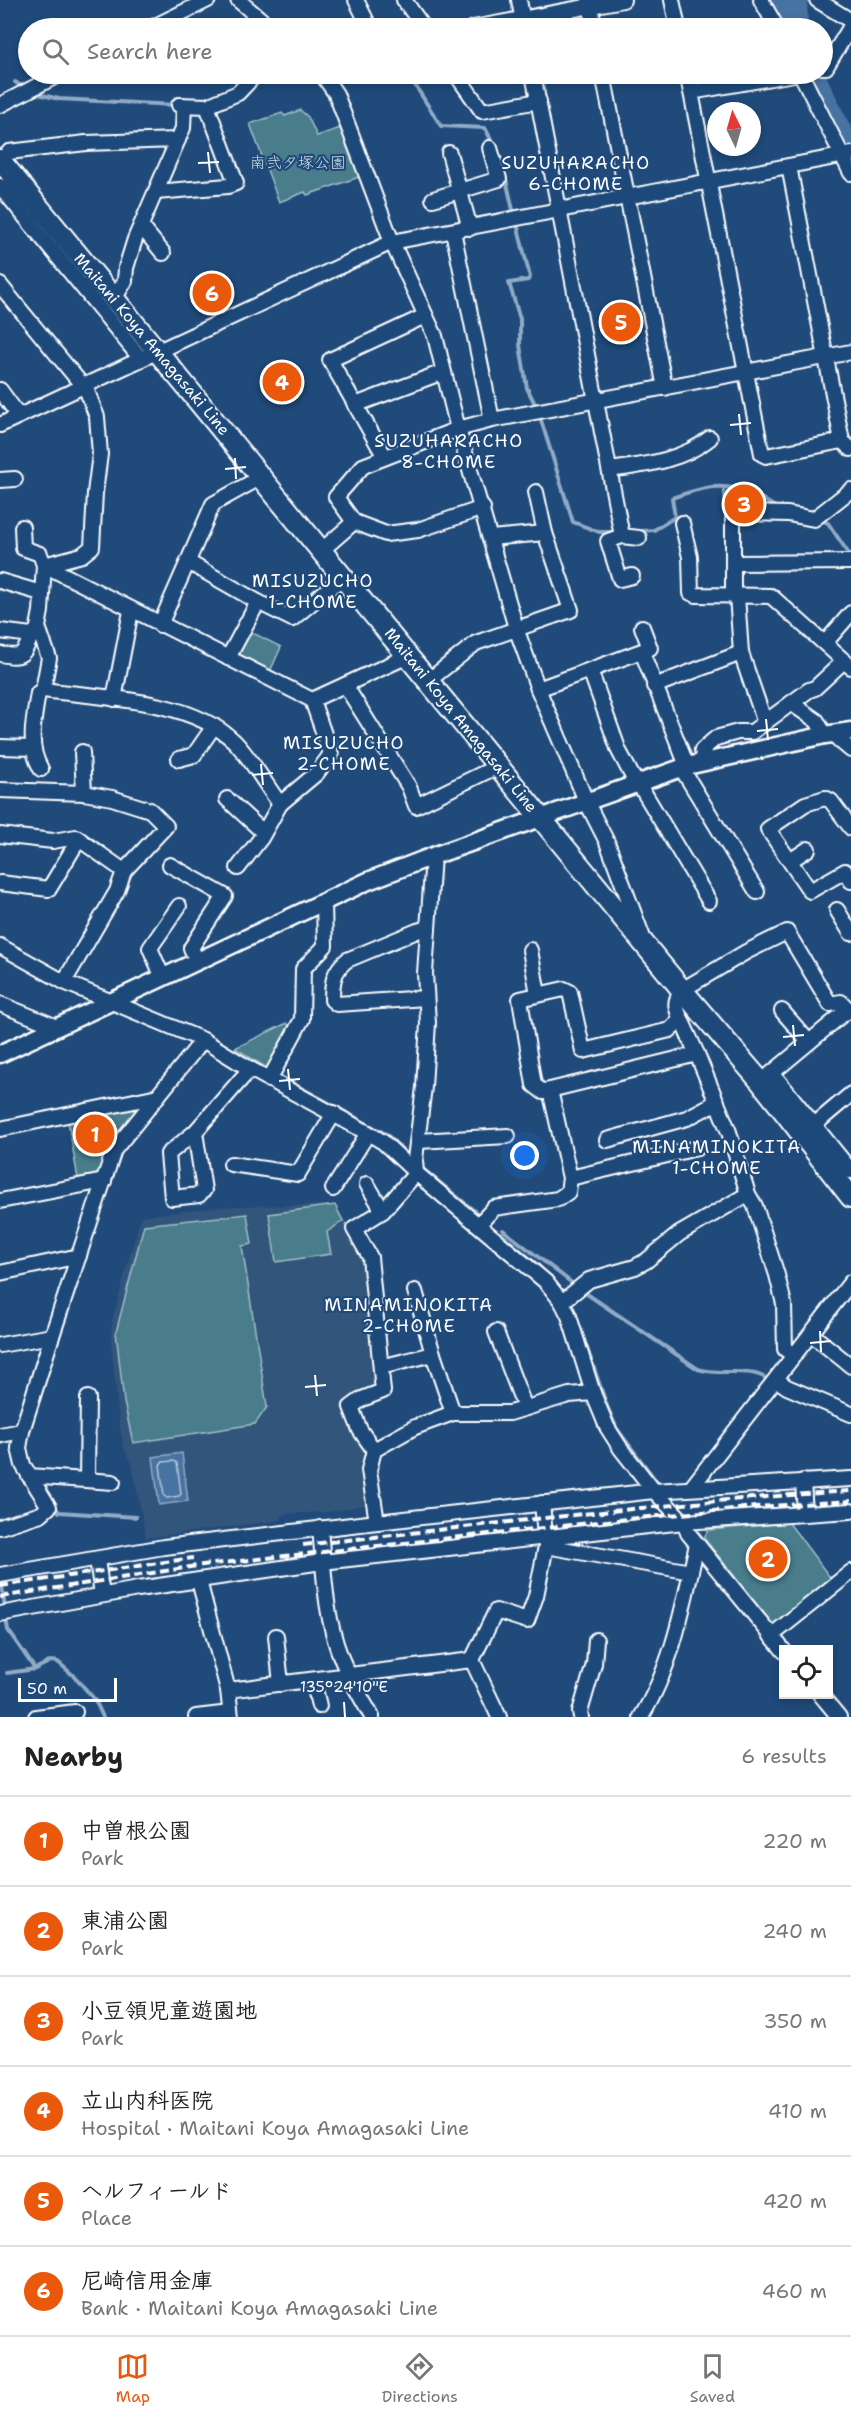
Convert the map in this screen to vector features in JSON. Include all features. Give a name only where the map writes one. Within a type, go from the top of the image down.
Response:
[{"type":"main road","name":"Maitani Koya Amagasaki Line","points":[[3,174],[114,299],[150,355],[261,477],[682,990],[766,1077],[807,1130],[851,1197]]},
{"type":"street","points":[[171,18],[208,0]]},
{"type":"street","points":[[238,0],[259,18]]},
{"type":"street","points":[[356,0],[365,18]]},
{"type":"street","points":[[404,0],[417,18]]},
{"type":"street","points":[[519,0],[523,18]]},
{"type":"street","points":[[543,18],[590,3],[623,0]]},
{"type":"street","points":[[672,0],[676,18]]},
{"type":"street","points":[[761,0],[771,18]]},
{"type":"street","points":[[817,0],[851,21]]},
{"type":"street","points":[[590,3],[593,18]]},
{"type":"street","points":[[833,56],[851,26]]},
{"type":"street","points":[[0,105],[41,84]]},
{"type":"street","points":[[114,299],[125,281],[126,268],[135,239],[183,128],[182,106],[207,106],[238,93],[247,84]]},
{"type":"street","points":[[329,84],[336,94],[392,242],[435,336],[458,429],[483,508],[516,628],[538,688],[587,802],[607,842],[645,944]]},
{"type":"street","points":[[463,84],[482,111],[538,101]]},
{"type":"street","points":[[535,84],[622,536]]},
{"type":"street","points":[[605,84],[665,388]]},
{"type":"street","points":[[689,84],[745,372],[762,454],[766,456],[847,445],[789,166]]},
{"type":"street","points":[[691,92],[737,84]]},
{"type":"street","points":[[807,84],[847,155],[851,173]]},
{"type":"street","points":[[156,192],[228,186],[236,183],[207,106]]},
{"type":"street","points":[[150,355],[3,174],[9,152],[66,144],[178,140]]},
{"type":"street","points":[[433,199],[499,179],[490,148]]},
{"type":"street","points":[[449,153],[470,228]]},
{"type":"street","points":[[0,425],[392,242],[847,155]]},
{"type":"street","points":[[141,226],[163,254]]},
{"type":"street","points":[[453,231],[492,420]]},
{"type":"street","points":[[0,285],[87,391],[97,417],[100,436],[92,547],[82,555],[44,565]]},
{"type":"street","points":[[385,458],[330,360],[425,316]]},
{"type":"street","points":[[483,508],[418,530],[386,534],[354,522],[336,497],[363,466],[458,429],[492,420],[851,352]]},
{"type":"street","points":[[355,405],[443,372]]},
{"type":"street","points":[[0,390],[19,416]]},
{"type":"street","points":[[610,470],[656,463],[699,446],[710,438]]},
{"type":"street","points":[[160,625],[213,504],[261,477]]},
{"type":"street","points":[[0,480],[15,479]]},
{"type":"street","points":[[765,723],[741,653],[735,595],[733,519],[738,513],[788,514],[814,519],[851,490]]},
{"type":"street","points":[[428,681],[477,643],[571,610],[545,533],[536,492]]},
{"type":"street","points":[[321,550],[354,522]]},
{"type":"street","points":[[682,524],[690,557],[690,593],[771,596],[848,664],[752,732],[745,731],[716,738],[702,750],[706,762]]},
{"type":"street","points":[[0,654],[21,655],[26,650],[34,633],[41,593],[44,565],[40,554],[23,548],[22,527]]},
{"type":"street","points":[[490,538],[545,533]]},
{"type":"street","points":[[632,576],[620,579],[608,541],[622,536],[639,538]]},
{"type":"street","points":[[188,562],[292,619],[343,577]]},
{"type":"street","points":[[734,562],[851,562]]},
{"type":"street","points":[[44,565],[131,611],[312,700],[331,754],[316,773],[280,804],[238,868]]},
{"type":"street","points":[[0,581],[41,593]]},
{"type":"street","points":[[228,658],[258,602]]},
{"type":"street","points":[[114,699],[131,611]]},
{"type":"street","points":[[825,644],[851,613]]},
{"type":"street","points":[[538,688],[650,648],[642,627]]},
{"type":"street","points":[[0,631],[34,633]]},
{"type":"street","points":[[34,633],[49,658],[43,690]]},
{"type":"street","points":[[642,652],[685,768],[730,834],[748,877],[757,892]]},
{"type":"street","points":[[654,686],[741,653]]},
{"type":"street","points":[[312,700],[408,656]]},
{"type":"street","points":[[590,670],[620,751],[638,784],[678,838],[704,881],[710,902]]},
{"type":"street","points":[[345,685],[409,787],[416,806],[498,765]]},
{"type":"street","points":[[41,769],[33,748],[38,693],[43,690],[160,704],[214,726],[235,742],[280,804]]},
{"type":"street","points":[[791,703],[838,733]]},
{"type":"street","points":[[179,759],[194,755],[214,726]]},
{"type":"street","points":[[838,733],[838,740],[851,750]]},
{"type":"street","points":[[0,1054],[368,881],[433,856],[685,768],[838,733]]},
{"type":"street","points":[[729,735],[740,747],[741,754]]},
{"type":"street","points":[[0,747],[33,748]]},
{"type":"street","points":[[82,752],[84,793]]},
{"type":"street","points":[[0,790],[84,793],[134,804],[150,810],[166,826],[124,871],[117,891],[64,982]]},
{"type":"street","points":[[227,798],[262,832]]},
{"type":"street","points":[[851,828],[831,801],[825,798],[805,804],[768,829],[810,891],[845,871],[851,881]]},
{"type":"street","points":[[0,835],[53,841],[76,837],[124,871]]},
{"type":"street","points":[[0,883],[49,889],[79,839]]},
{"type":"street","points":[[790,861],[808,849]]},
{"type":"street","points":[[374,1450],[360,1430],[351,1407],[362,1399],[383,1391],[370,1257],[354,1229],[383,1211],[416,1173],[428,1023],[425,973],[433,856]]},
{"type":"street","points":[[170,865],[225,896],[191,948],[197,961]]},
{"type":"street","points":[[748,877],[761,869]]},
{"type":"street","points":[[269,1080],[302,1019],[303,969],[325,946],[324,902]]},
{"type":"street","points":[[163,978],[150,948],[178,906]]},
{"type":"street","points":[[837,910],[851,933]]},
{"type":"street","points":[[426,998],[337,1004],[333,1000],[332,983],[338,968],[350,958],[428,928]]},
{"type":"street","points":[[766,1077],[850,1011],[841,1002],[830,1004],[787,932],[746,952],[682,990],[675,1000],[676,1008],[717,1102],[735,1149],[748,1194],[755,1206],[782,1294],[785,1349],[794,1355]]},
{"type":"street","points":[[0,948],[64,982],[203,1040],[269,1080],[368,1132],[383,1142],[416,1173],[546,1282],[562,1302],[569,1316],[593,1393],[607,1426],[621,1449],[654,1491],[684,1522],[688,1533],[779,1646]]},
{"type":"street","points":[[530,950],[538,994]]},
{"type":"street","points":[[681,1019],[670,1030],[583,1051],[570,992],[564,989],[520,999],[534,1085],[543,1092],[697,1054]]},
{"type":"street","points":[[0,1004],[57,1027]]},
{"type":"street","points":[[782,1011],[809,1042]]},
{"type":"street","points":[[0,1527],[41,1514],[49,1507],[29,1476],[18,1448],[52,1336],[114,1150],[203,1040]]},
{"type":"street","points":[[195,1132],[204,1190],[199,1195],[172,1198],[168,1154],[195,1132],[250,1069]]},
{"type":"street","points":[[479,1224],[494,1208],[558,1199],[568,1192],[570,1178],[550,1090]]},
{"type":"street","points":[[851,1094],[807,1130],[851,1171]]},
{"type":"street","points":[[0,1129],[158,1096]]},
{"type":"street","points":[[607,1140],[687,1118],[717,1102]]},
{"type":"street","points":[[231,1164],[298,1174],[334,1113]]},
{"type":"street","points":[[333,1189],[368,1132]]},
{"type":"street","points":[[418,1141],[501,1140]]},
{"type":"street","points":[[570,1178],[697,1148]]},
{"type":"street","points":[[0,1201],[104,1181]]},
{"type":"street","points":[[367,1184],[383,1211]]},
{"type":"street","points":[[562,1302],[590,1280],[634,1267],[646,1261],[679,1234],[748,1194]]},
{"type":"street","points":[[0,1273],[79,1256]]},
{"type":"street","points":[[691,1488],[851,1282]]},
{"type":"street","points":[[414,1299],[453,1413]]},
{"type":"street","points":[[496,1332],[525,1408]]},
{"type":"street","points":[[811,1334],[851,1366]]},
{"type":"street","points":[[0,1346],[52,1336]]},
{"type":"street","points":[[381,1367],[433,1354]]},
{"type":"street","points":[[777,1380],[788,1387],[849,1409]]},
{"type":"street","points":[[377,1522],[369,1470],[374,1450],[415,1427],[453,1413],[510,1413],[569,1395],[593,1393]]},
{"type":"street","points":[[87,1480],[88,1398]]},
{"type":"street","points":[[0,1435],[22,1431]]},
{"type":"street","points":[[29,1476],[113,1482]]},
{"type":"street","points":[[0,1575],[164,1547],[542,1503],[691,1488],[851,1479]]},
{"type":"street","points":[[803,1482],[805,1514]]},
{"type":"street","points":[[472,1660],[496,1611],[527,1621],[536,1596],[545,1542],[542,1503]]},
{"type":"street","points":[[0,1614],[102,1595],[323,1562],[545,1542],[684,1522],[851,1511]]},
{"type":"street","points":[[321,1528],[328,1610],[334,1635],[340,1656],[372,1717]]},
{"type":"street","points":[[545,1542],[691,1572]]},
{"type":"street","points":[[641,1717],[650,1703],[664,1668],[684,1604],[697,1544]]},
{"type":"street","points":[[97,1558],[102,1595]]},
{"type":"street","points":[[771,1636],[851,1572]]},
{"type":"street","points":[[196,1717],[231,1715],[228,1690],[199,1581]]},
{"type":"street","points":[[276,1636],[281,1684]]},
{"type":"street","points":[[581,1717],[580,1712],[594,1664],[596,1640]]},
{"type":"street","points":[[228,1690],[472,1660]]},
{"type":"street","points":[[472,1660],[499,1717]]},
{"type":"street","points":[[313,1680],[319,1706]]},
{"type":"street","points":[[823,1699],[839,1717]]},
{"type":"street","points":[[36,1717],[75,1712]]},
{"type":"shaded area","points":[[336,1205],[347,1223],[345,1227],[352,1239],[356,1239],[367,1258],[380,1388],[345,1406],[368,1452],[363,1467],[370,1504],[329,1512],[284,1514],[281,1520],[146,1538],[132,1464],[124,1449],[120,1429],[111,1340],[112,1321],[141,1216],[231,1206]]},
{"type":"green space","name":"南弐タ塚公園","points":[[300,110],[308,117],[317,136],[346,126],[365,175],[279,202],[250,124],[282,113],[285,116]]},
{"type":"green space","points":[[723,487],[754,494],[761,499],[765,509],[726,511]]},
{"type":"green space","points":[[247,630],[281,647],[269,674],[236,657]]},
{"type":"green space","points":[[287,1023],[291,1031],[270,1070],[235,1048]]},
{"type":"green space","points":[[132,1107],[137,1114],[108,1147],[101,1171],[95,1176],[78,1179],[68,1121]]},
{"type":"green space","points":[[335,1205],[343,1221],[327,1232],[331,1254],[276,1262],[269,1214]]},
{"type":"green space","points":[[247,1214],[252,1244],[242,1246],[267,1407],[255,1424],[133,1443],[124,1402],[116,1332],[144,1225]]},
{"type":"green space","points":[[789,1523],[832,1580],[774,1626],[704,1538],[708,1530]]},
{"type":"water","points":[[182,1453],[188,1501],[159,1505],[153,1457]]},
{"type":"waterway","points":[[773,0],[783,18]]},
{"type":"waterway","points":[[795,0],[796,18]]},
{"type":"waterway","points":[[15,82],[24,88]]},
{"type":"waterway","points":[[414,84],[441,126],[485,128],[494,145]]},
{"type":"waterway","points":[[817,84],[851,155]]},
{"type":"waterway","points":[[34,93],[59,99],[175,105]]},
{"type":"waterway","points":[[505,175],[513,210]]},
{"type":"waterway","points":[[518,228],[530,277],[528,280],[509,283],[520,319],[520,345],[527,388],[537,408]]},
{"type":"waterway","points":[[540,417],[573,522],[599,532],[615,532]]},
{"type":"waterway","points":[[641,531],[654,530],[675,517],[672,498],[703,488],[722,487],[743,490],[778,508]]},
{"type":"waterway","points":[[820,520],[828,523],[851,557]]},
{"type":"waterway","points":[[281,1077],[386,1134],[407,1154]]},
{"type":"waterway","points":[[423,1169],[477,1213]]},
{"type":"waterway","points":[[503,1230],[572,1283]]},
{"type":"waterway","points":[[501,1234],[539,1266],[560,1289]]},
{"type":"waterway","points":[[584,1292],[698,1369],[752,1373],[769,1380]]},
{"type":"waterway","points":[[581,1331],[617,1429],[660,1486]]},
{"type":"waterway","points":[[0,1443],[9,1441]]},
{"type":"waterway","points":[[53,1504],[59,1512],[136,1517]]},
{"type":"waterway","points":[[691,1524],[752,1601]]},
{"type":"waterway","points":[[1,1578],[5,1609]]},
{"type":"waterway","points":[[6,1617],[8,1630],[35,1669],[51,1661],[58,1662],[95,1700],[103,1717]]},
{"type":"waterway","points":[[7,1673],[35,1669]]},
{"type":"railway","points":[[303,1545],[645,1508],[851,1491]]},
{"type":"railway","points":[[0,1597],[203,1565],[617,1520],[851,1501]]},
{"type":"railway","points":[[0,1586],[193,1558]]},
{"type":"place","name":"尼崎信用金庫","points":[[212,293]]},
{"type":"place","name":"ヘルフィールド","points":[[621,322]]},
{"type":"place","name":"立山内科医院","points":[[282,382]]},
{"type":"place","name":"小豆領児童遊園地","points":[[744,504]]},
{"type":"place","name":"中曽根公園","points":[[95,1134]]},
{"type":"place","name":"東浦公園","points":[[768,1559]]},
{"type":"district","name":"SUZUHARACHO 6-CHOME","points":[[576,174]]},
{"type":"district","name":"SUZUHARACHO 8-CHOME","points":[[449,451]]},
{"type":"district","name":"MISUZUCHO 1-CHOME","points":[[313,591]]},
{"type":"district","name":"MISUZUCHO 2-CHOME","points":[[344,753]]},
{"type":"district","name":"MINAMINOKITA 1-CHOME","points":[[717,1157]]},
{"type":"district","name":"MINAMINOKITA 2-CHOME","points":[[409,1315]]}]
